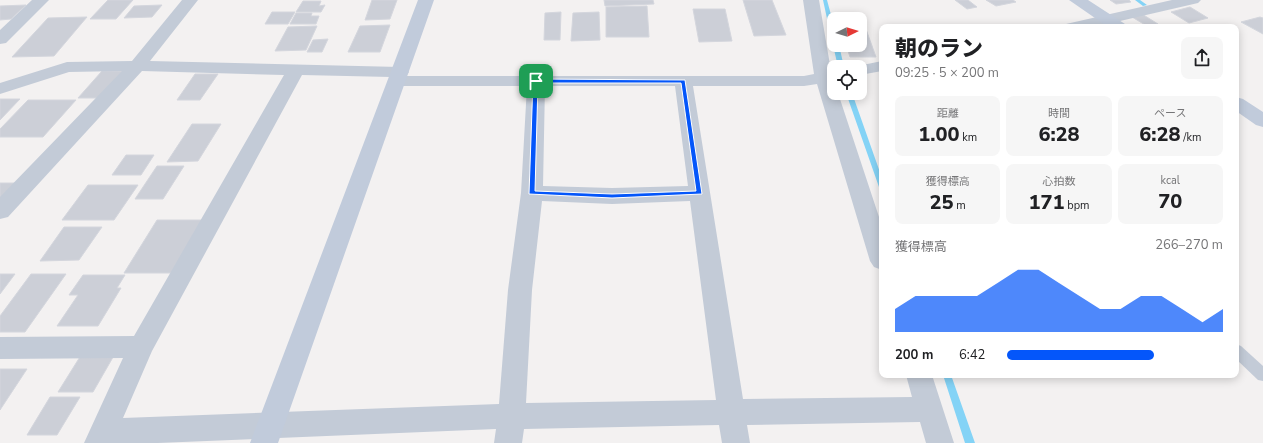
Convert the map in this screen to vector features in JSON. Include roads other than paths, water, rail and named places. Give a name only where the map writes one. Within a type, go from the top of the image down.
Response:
[{"type":"street","points":[[0,39],[41,0]]},
{"type":"street","points":[[0,211],[20,188],[137,66],[190,0]]},
{"type":"street","points":[[267,435],[426,0]]},
{"type":"street","points":[[811,0],[827,68]]},
{"type":"street","points":[[1077,0],[1113,23]]},
{"type":"street","points":[[1103,24],[1113,23],[1193,0]]},
{"type":"street","points":[[0,89],[67,67],[137,66],[296,69],[399,76],[536,81],[804,81],[827,77]]},
{"type":"street","points":[[867,69],[879,67]]},
{"type":"street","points":[[296,69],[142,346],[101,438],[267,435],[512,416],[930,409]]},
{"type":"street","points":[[508,443],[512,416],[520,290],[532,193],[536,81]]},
{"type":"street","points":[[683,81],[733,413],[736,443]]},
{"type":"street","points":[[836,100],[879,251]]},
{"type":"street","points":[[1239,105],[1263,121]]},
{"type":"street","points":[[532,193],[612,196],[700,193]]},
{"type":"street","points":[[0,348],[142,346]]},
{"type":"street","points":[[920,378],[940,443]]},
{"type":"lane","points":[[1239,353],[1263,375]]},
{"type":"waterway","points":[[825,0],[828,12]]},
{"type":"waterway","points":[[1137,0],[1145,5]]},
{"type":"waterway","points":[[838,52],[839,60]]},
{"type":"waterway","points":[[851,100],[879,178]]},
{"type":"waterway","points":[[948,378],[970,443]]}]
